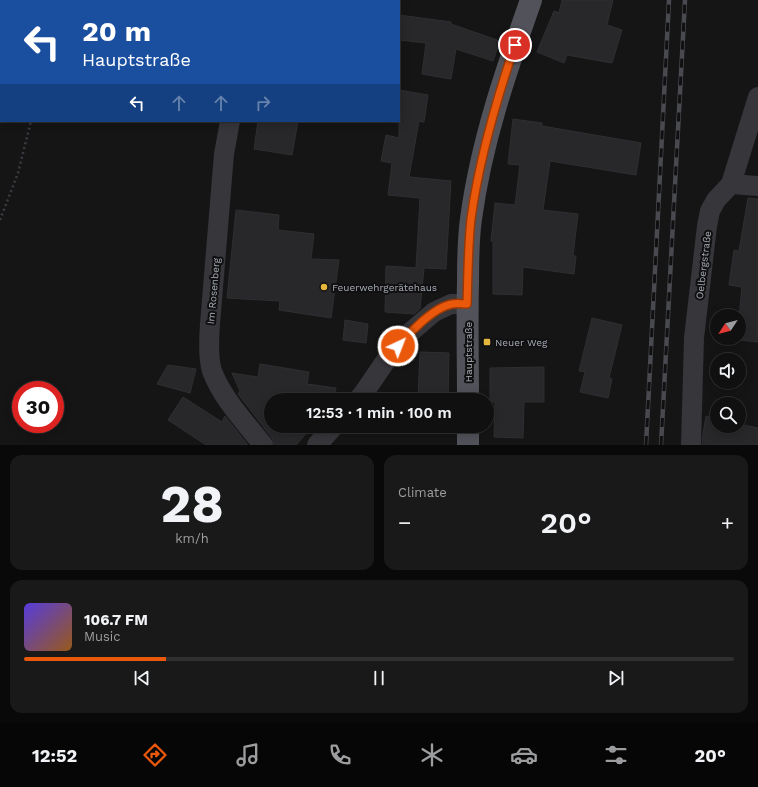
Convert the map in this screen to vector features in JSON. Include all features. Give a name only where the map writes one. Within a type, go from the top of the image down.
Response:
[{"type":"main road","name":"Hauptstraße","points":[[468,393],[467,304],[468,249],[471,219],[488,133],[505,76],[531,0]]},
{"type":"main road","points":[[468,433],[468,445]]},
{"type":"street","name":"Oelbergstraße","points":[[691,445],[694,338],[707,226],[710,211],[716,200],[731,184],[758,97]]},
{"type":"street","name":"Im Rosenberg","points":[[230,122],[224,154],[209,344],[212,370],[221,390],[263,445]]},
{"type":"street","points":[[731,184],[758,186]]},
{"type":"street","points":[[363,393],[389,356],[406,336],[434,312],[450,304],[467,304]]},
{"type":"street","points":[[317,445],[328,433]]},
{"type":"path","points":[[0,220],[18,173],[31,122]]},
{"type":"building","points":[[562,0],[613,0],[607,25],[622,30],[612,63],[567,55],[564,63],[537,52],[554,11],[559,13]]},
{"type":"building","points":[[400,15],[451,22],[451,24],[500,41],[493,61],[456,49],[451,79],[422,74],[426,43],[400,40]]},
{"type":"building","points":[[400,90],[428,95],[424,122],[419,121],[409,177],[451,181],[446,269],[424,268],[420,309],[414,314],[385,312],[386,266],[416,268],[420,198],[388,195],[392,163],[381,161],[386,135],[399,138]]},
{"type":"building","points":[[513,119],[542,123],[542,126],[641,143],[636,175],[550,161],[543,210],[578,214],[573,256],[576,256],[574,274],[523,267],[522,295],[493,294],[493,241],[491,241],[495,203],[515,205],[520,165],[508,164]]},
{"type":"building","points":[[258,122],[298,122],[292,155],[254,149]]},
{"type":"building","points":[[748,198],[758,199],[758,342],[746,341],[746,309],[740,309],[742,287],[729,285],[734,250],[739,251]]},
{"type":"building","points":[[236,210],[279,215],[278,230],[314,234],[311,259],[339,260],[331,318],[279,310],[280,301],[227,298]]},
{"type":"building","points":[[592,318],[622,325],[609,378],[612,379],[608,398],[580,392],[585,372],[579,371]]},
{"type":"building","points":[[345,320],[368,324],[366,343],[343,340]]},
{"type":"building","points":[[420,352],[449,353],[448,393],[418,393]]},
{"type":"building","points":[[260,364],[309,372],[307,384],[336,388],[335,393],[264,393],[264,428],[238,394],[240,391],[232,373],[258,377]]},
{"type":"building","points":[[168,365],[196,369],[190,393],[157,384]]},
{"type":"building","points":[[544,367],[544,402],[524,402],[523,438],[494,437],[495,402],[494,393],[490,393],[490,368]]},
{"type":"building","points":[[183,397],[222,422],[225,416],[248,445],[206,445],[168,420]]},
{"type":"building","points":[[706,416],[710,417],[710,433],[746,433],[746,425],[758,428],[758,445],[702,445]]},
{"type":"building","points":[[268,433],[307,433],[296,445],[274,445],[272,438]]},
{"type":"railway","points":[[646,445],[669,0]]},
{"type":"railway","points":[[661,445],[685,0]]},
{"type":"place","name":"Feuerwehrgerätehaus","points":[[324,287]]},
{"type":"place","name":"Neuer Weg","points":[[487,342]]},
{"type":"route","points":[[398,346],[406,336],[434,312],[450,304],[467,304],[468,249],[476,190],[488,133],[515,45]]}]
